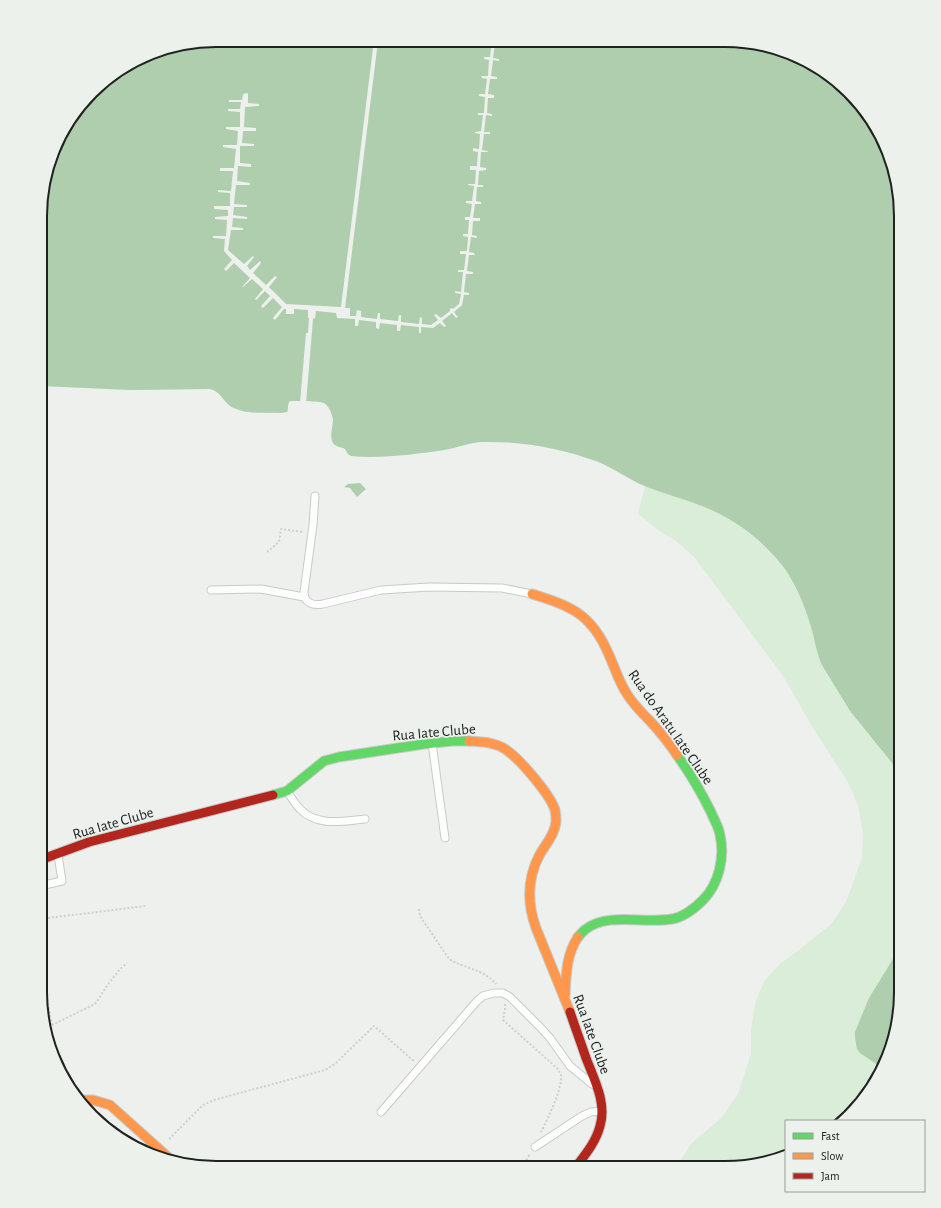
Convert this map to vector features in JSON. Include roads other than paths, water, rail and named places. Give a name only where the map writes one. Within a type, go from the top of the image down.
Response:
[{"type":"street","name":"Rua do Aratu Iate Clube","points":[[532,594],[569,606],[582,615],[592,626],[603,642],[620,682],[629,697],[673,749],[694,782],[717,824],[721,846],[720,869],[709,895],[700,904],[683,915],[674,919],[664,920],[609,920],[598,922],[583,931],[577,938],[569,956],[565,1000]]},
{"type":"street","name":"Rua Iate Clube","points":[[47,858],[89,842],[287,791],[324,761],[339,757],[432,743],[466,741],[495,744],[504,749],[514,756],[536,780],[555,810],[555,828],[551,838],[540,854],[530,880],[529,905],[598,1090],[602,1106],[601,1126],[597,1137],[580,1161]]},
{"type":"street","points":[[86,1100],[93,1100],[110,1105],[163,1152]]},
{"type":"lane","points":[[304,597],[315,496]]},
{"type":"lane","points":[[211,590],[261,589],[304,597],[309,602],[316,605],[381,590],[429,587],[502,588],[532,594]]},
{"type":"lane","points":[[432,743],[445,838]]},
{"type":"lane","points":[[287,791],[301,810],[316,821],[335,822],[365,819]]},
{"type":"lane","points":[[47,884],[62,881],[58,854]]},
{"type":"lane","points":[[381,1112],[477,1001],[483,996],[503,992],[510,997],[550,1038],[570,1066],[598,1090]]},
{"type":"lane","points":[[535,1147],[582,1116],[591,1112],[602,1111]]}]
